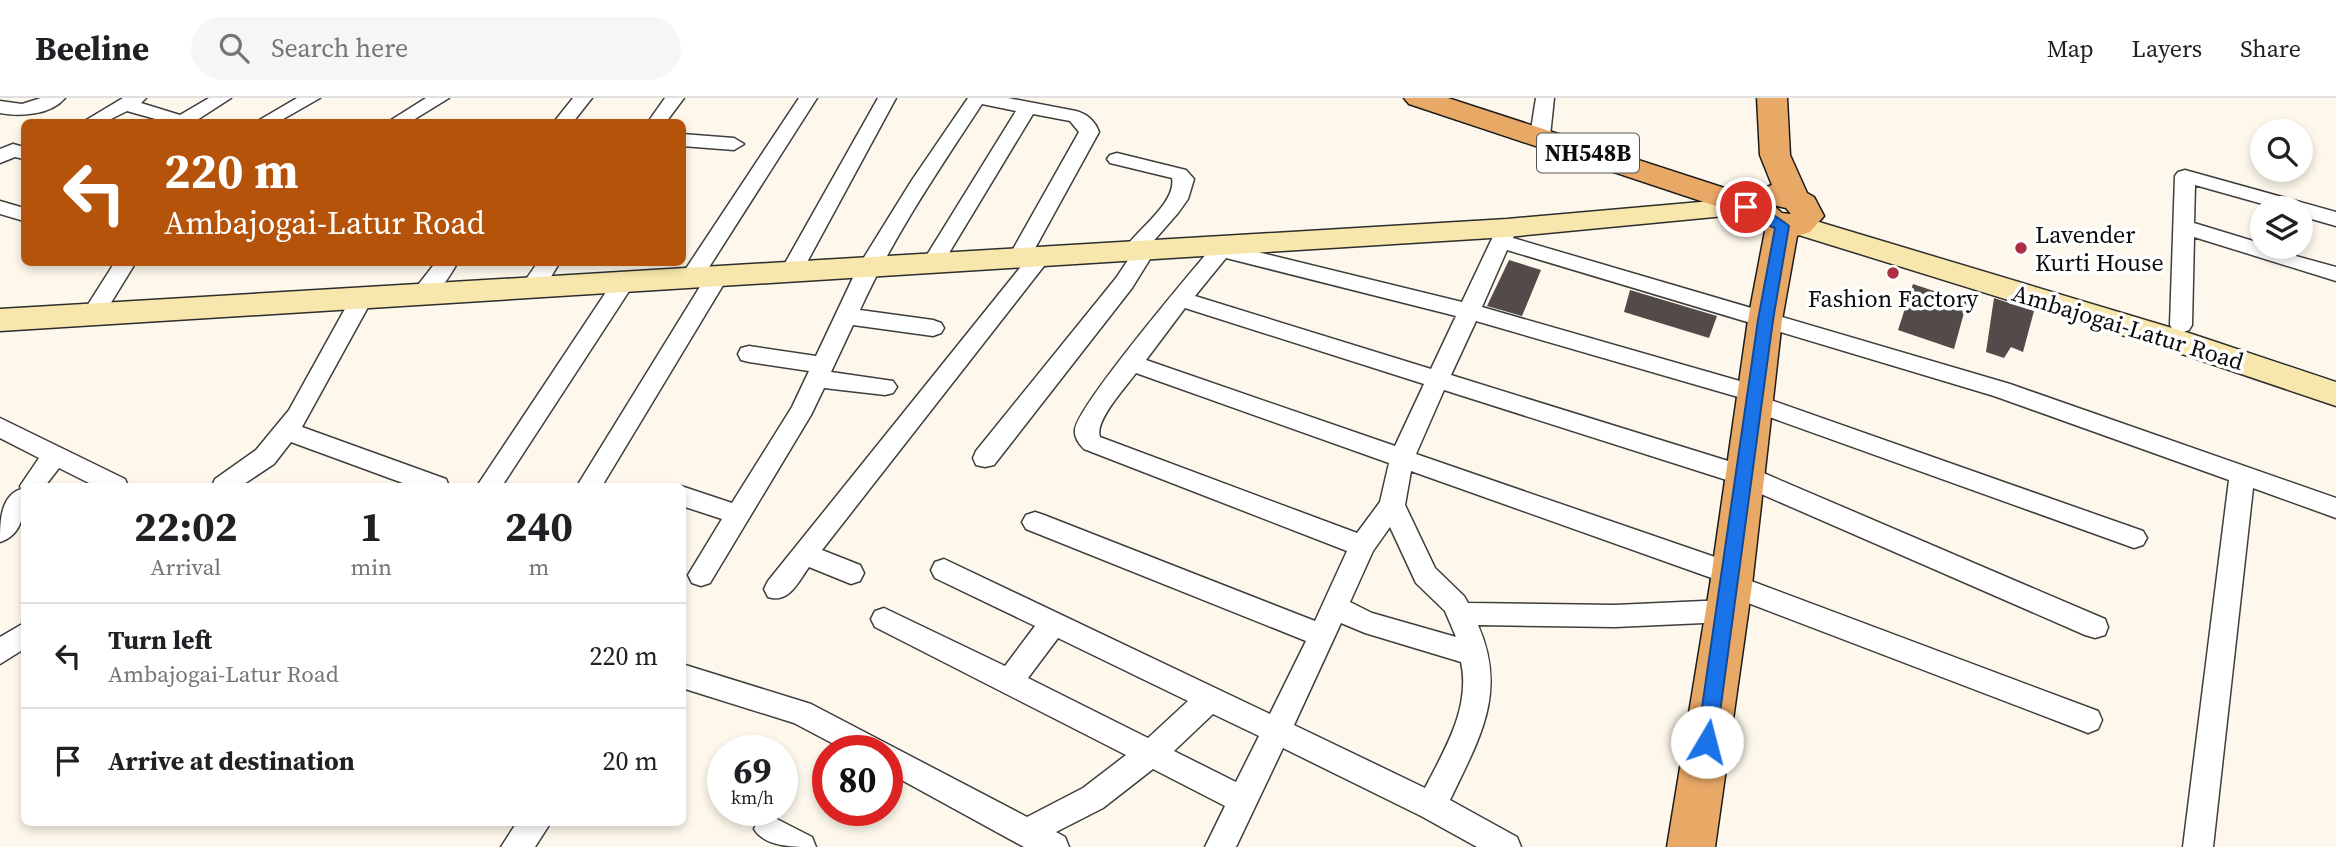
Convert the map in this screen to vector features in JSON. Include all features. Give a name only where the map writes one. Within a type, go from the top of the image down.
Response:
[{"type":"highway","name":"Ambajogai-Latur Road","points":[[1419,98],[1543,120],[1776,208]]},
{"type":"highway","name":"NH548B","points":[[1459,98],[1543,120]]},
{"type":"highway","points":[[1691,847],[1766,320],[1776,208],[1772,98]]},
{"type":"main road","points":[[1,320],[1139,251],[1504,235],[1776,208]]},
{"type":"main road","name":"Ambajogai-Latur Road","points":[[1776,208],[2181,325],[2336,375]]},
{"type":"main road","name":"Ambajogai-Latur Road","points":[[1776,208],[2336,394]]},
{"type":"street","points":[[0,107],[12,110],[29,109],[56,98]]},
{"type":"street","points":[[187,119],[222,98]]},
{"type":"street","points":[[271,119],[311,98]]},
{"type":"street","points":[[402,119],[440,98]]},
{"type":"street","points":[[566,119],[583,98]]},
{"type":"street","points":[[659,119],[675,98]]},
{"type":"street","points":[[591,483],[704,277],[808,98]]},
{"type":"street","points":[[791,272],[887,98]]},
{"type":"street","points":[[701,575],[803,409],[869,267],[922,180],[979,98],[1076,117],[1084,121],[1089,132],[1030,258],[776,589]]},
{"type":"street","points":[[98,119],[131,101],[175,119]]},
{"type":"street","points":[[933,263],[1028,107]]},
{"type":"street","points":[[686,140],[734,144]]},
{"type":"street","points":[[0,157],[13,149],[21,152]]},
{"type":"street","points":[[985,458],[1124,283],[1139,251],[1184,187],[1184,179],[1179,174],[1117,159]]},
{"type":"street","points":[[2181,325],[2185,176],[2255,196]]},
{"type":"street","points":[[0,207],[21,214]]},
{"type":"street","points":[[2313,213],[2336,219]]},
{"type":"street","points":[[2183,227],[2336,274]]},
{"type":"street","points":[[1220,847],[1363,546],[1392,505],[1402,458],[1504,235],[1766,320],[2002,390],[2242,472],[2336,508]]},
{"type":"street","points":[[1363,546],[1092,443],[1086,436],[1085,429],[1215,248],[1468,311],[1755,398],[2134,538]]},
{"type":"street","points":[[93,314],[123,266]]},
{"type":"street","points":[[422,294],[445,266]]},
{"type":"street","points":[[531,288],[547,266]]},
{"type":"street","points":[[491,483],[624,282]]},
{"type":"street","points":[[228,483],[264,457],[298,416],[362,298]]},
{"type":"street","points":[[1180,299],[1745,476],[2095,627]]},
{"type":"street","points":[[846,316],[933,328]]},
{"type":"street","points":[[749,354],[885,387]]},
{"type":"street","points":[[1131,363],[1402,458],[1729,590],[2088,720]]},
{"type":"street","points":[[0,427],[110,483]]},
{"type":"street","points":[[286,431],[429,483]]},
{"type":"street","points":[[35,483],[55,455]]},
{"type":"street","points":[[2198,847],[2242,472]]},
{"type":"street","points":[[686,497],[738,515]]},
{"type":"street","points":[[0,532],[21,502]]},
{"type":"street","points":[[1392,505],[1425,575],[1455,604],[1474,654],[1479,680],[1470,727],[1432,806]]},
{"type":"street","points":[[1035,522],[1322,636]]},
{"type":"street","points":[[804,554],[851,573]]},
{"type":"street","points":[[944,570],[1277,729],[1432,806],[1506,847]]},
{"type":"street","points":[[1459,614],[1615,616],[1729,590]]},
{"type":"street","points":[[1335,607],[1365,622],[1474,654]]},
{"type":"street","points":[[884,619],[1243,800]]},
{"type":"street","points":[[1009,682],[1053,623]]},
{"type":"street","points":[[0,652],[21,636]]},
{"type":"street","points":[[686,677],[801,713],[844,735]]},
{"type":"street","points":[[1027,832],[1093,798],[1151,753],[1212,698]]},
{"type":"street","points":[[903,766],[1054,847]]},
{"type":"street","points":[[516,847],[533,826]]},
{"type":"street","points":[[769,830],[801,847]]},
{"type":"building","points":[[1509,260],[1541,270],[1522,316],[1487,306]]},
{"type":"building","points":[[1913,284],[1967,302],[1954,349],[1898,330]]},
{"type":"building","points":[[1630,290],[1717,316],[1709,338],[1624,312]]},
{"type":"building","points":[[1994,298],[2034,311],[2023,352],[2011,347],[2004,358],[1986,352]]},
{"type":"place","name":"Lavender Kurti House","points":[[2021,248]]},
{"type":"place","name":"Fashion Factory","points":[[1893,273]]},
{"type":"route","points":[[1707,742],[1766,320],[1782,226],[1762,216],[1757,209],[1746,207]]}]
